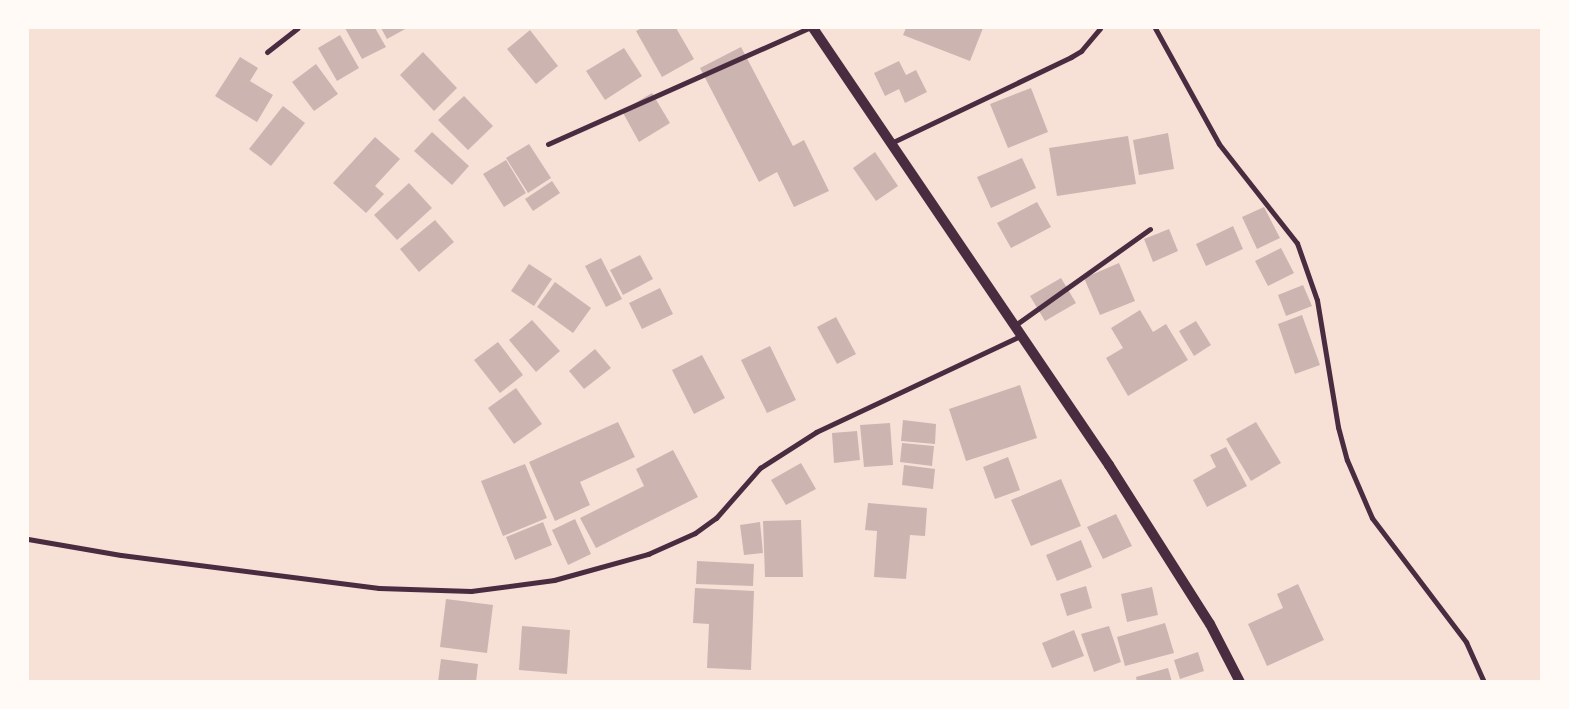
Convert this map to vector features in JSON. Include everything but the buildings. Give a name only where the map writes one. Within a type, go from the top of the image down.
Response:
[{"type":"main road","points":[[811,28],[1109,465],[1210,624],[1240,682]]},
{"type":"street","points":[[268,52],[298,28]]},
{"type":"street","points":[[548,144],[811,28]]},
{"type":"street","points":[[890,143],[1071,57],[1081,51],[1100,28]]},
{"type":"street","points":[[1155,28],[1180,77],[1219,144],[1297,244],[1317,300],[1338,427],[1372,518],[1466,642],[1484,682]]},
{"type":"street","points":[[1014,326],[1150,229]]},
{"type":"street","points":[[28,539],[121,555],[379,588],[471,591],[554,580],[648,554],[695,533],[716,518],[760,468],[816,432],[1020,336]]}]
